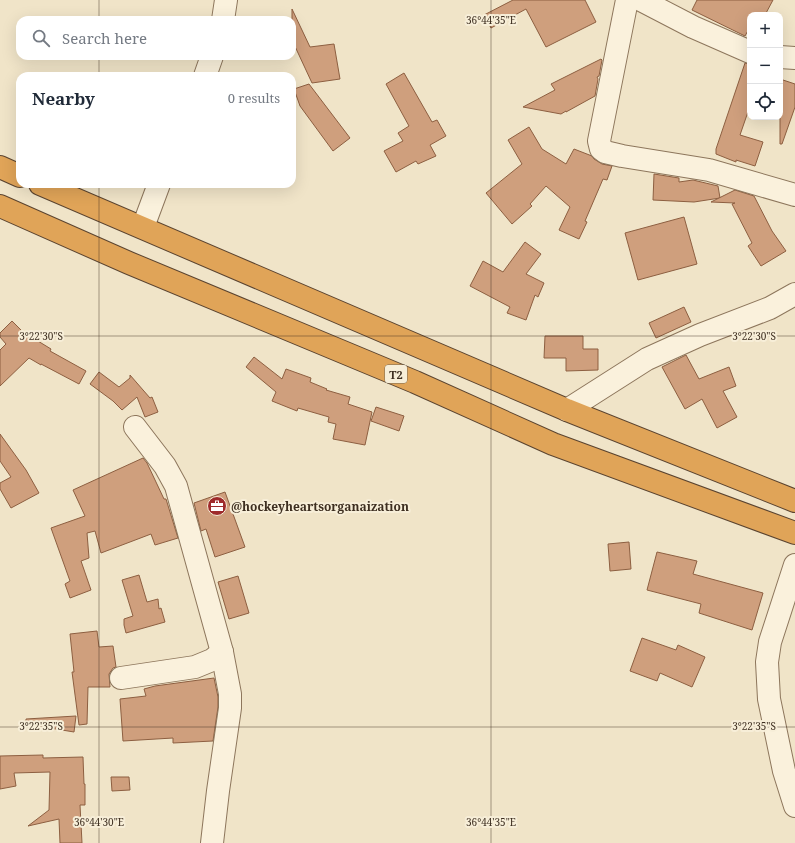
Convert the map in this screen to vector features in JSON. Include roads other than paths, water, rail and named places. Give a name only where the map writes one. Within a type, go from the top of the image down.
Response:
[{"type":"highway","points":[[0,167],[16,174]]},
{"type":"highway","points":[[50,188],[567,410],[795,501]]},
{"type":"highway","name":"T2","points":[[0,206],[129,263],[415,382],[553,444],[795,533]]},
{"type":"street","points":[[224,16],[226,0]]},
{"type":"street","points":[[627,0],[600,141],[601,149],[605,152],[622,156],[709,170],[795,195]]},
{"type":"street","points":[[641,0],[693,27],[747,51]]},
{"type":"street","points":[[783,57],[795,58]]},
{"type":"street","points":[[206,72],[211,60]]},
{"type":"street","points":[[143,227],[158,188]]},
{"type":"street","points":[[567,410],[647,359],[700,335],[770,308],[795,294]]},
{"type":"street","points":[[135,427],[165,466],[176,486],[229,682],[230,708],[212,843]]},
{"type":"street","points":[[795,565],[770,642],[767,662],[769,699],[784,771],[795,806]]},
{"type":"street","points":[[121,678],[191,668],[204,664],[222,652]]},
{"type":"place","name":"@hockeyheartsorganaization","points":[[217,506]]}]
